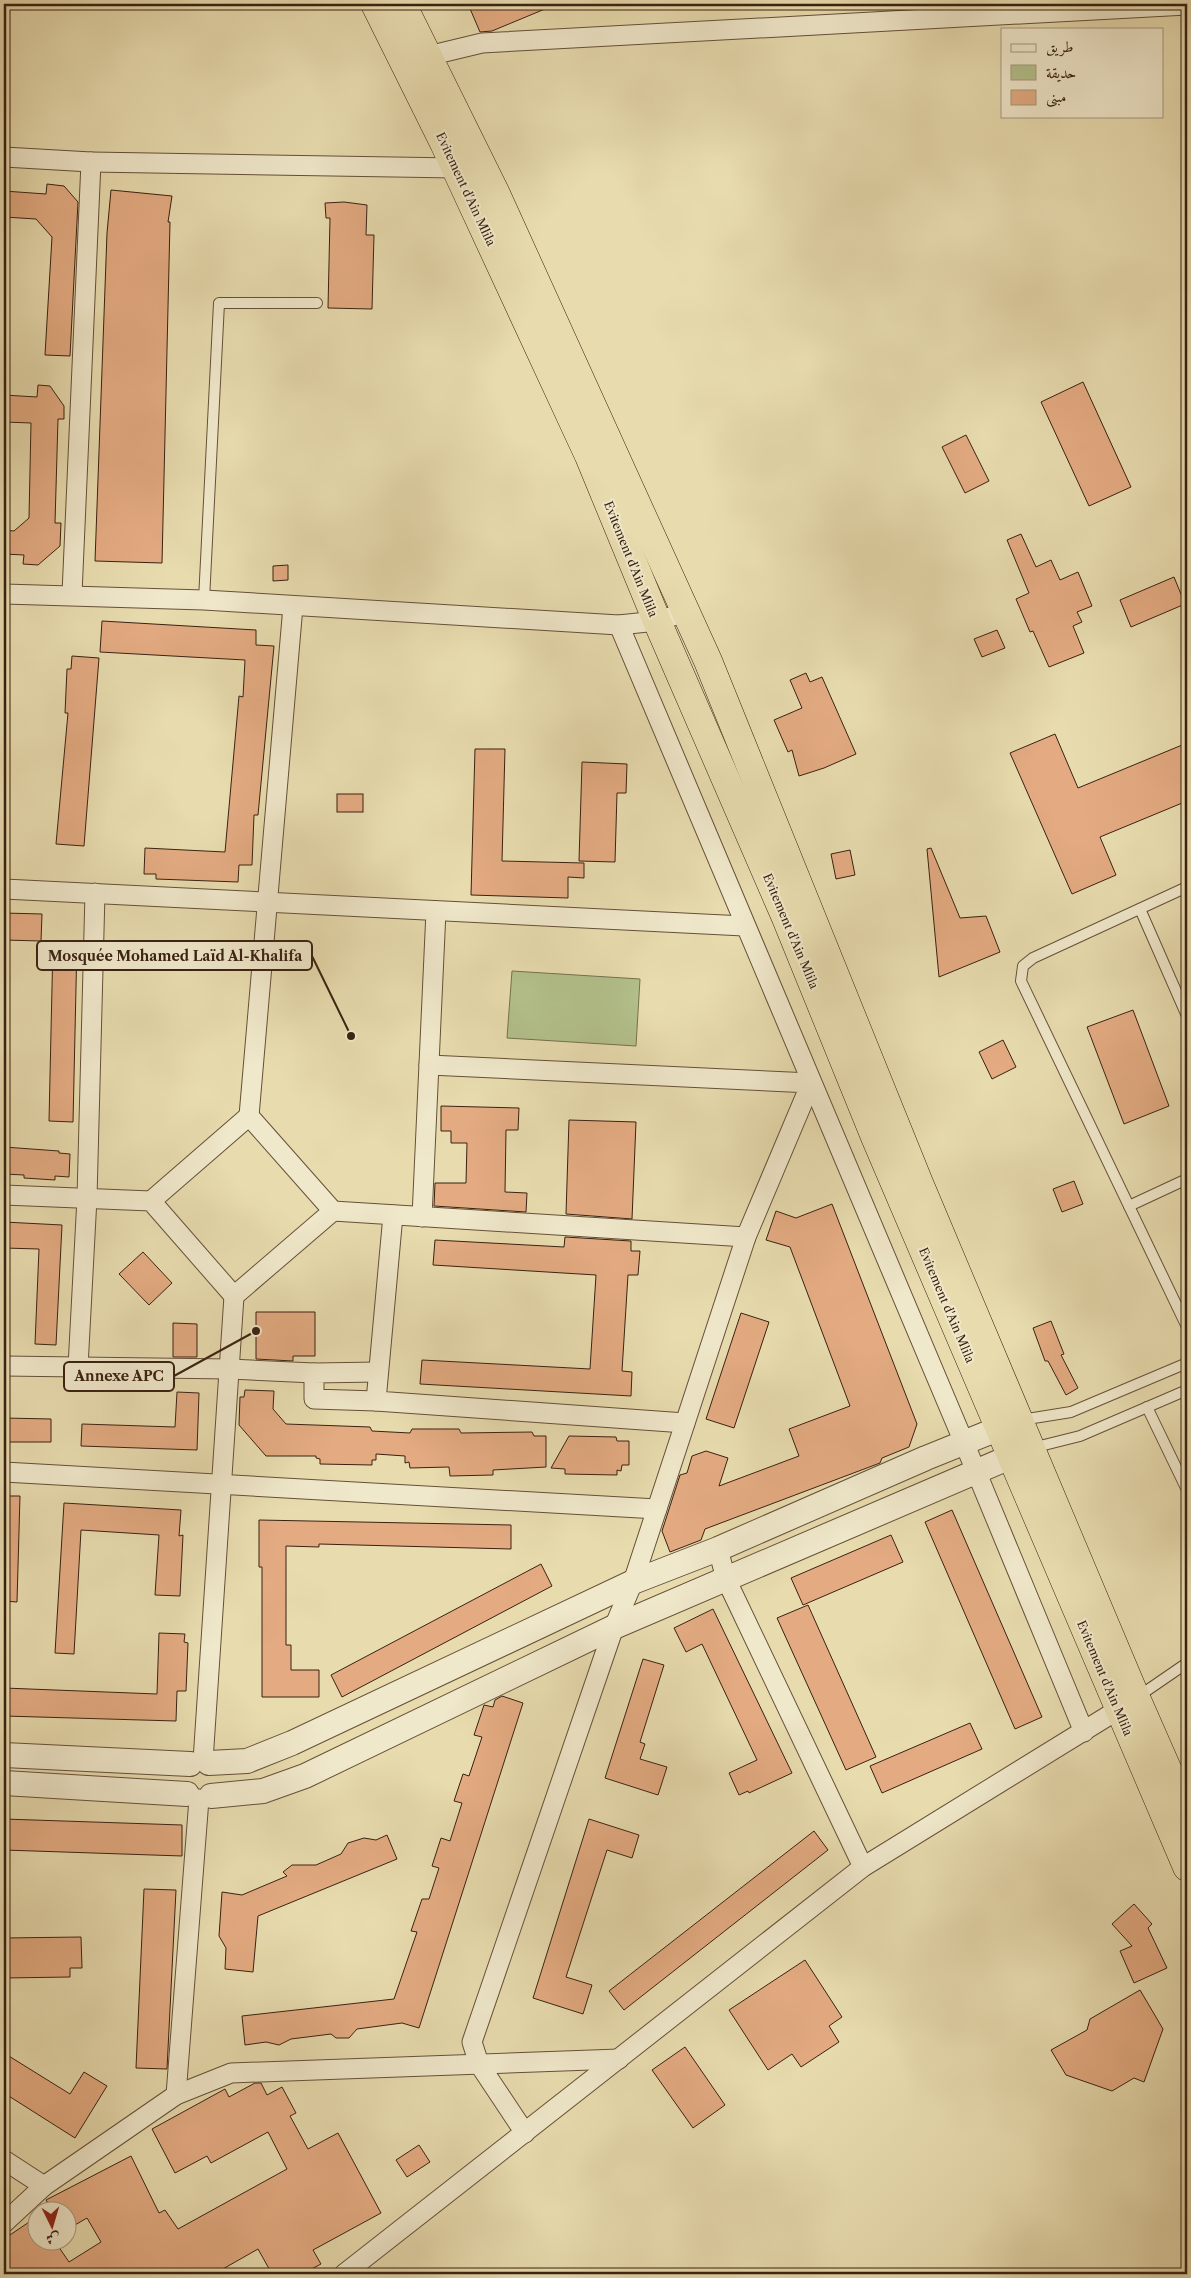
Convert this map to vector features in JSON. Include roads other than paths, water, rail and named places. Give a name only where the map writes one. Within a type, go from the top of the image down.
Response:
[{"type":"highway","name":"Evitement d'Ain Mlila","points":[[375,4],[417,60],[496,194],[686,612],[919,1183],[1009,1424]]},
{"type":"highway","name":"Evitement d'Ain Mlila","points":[[402,4],[417,60],[456,168],[589,456],[657,621],[786,918],[875,1137],[1022,1453],[1128,1704],[1187,1868]]},
{"type":"highway","name":"Evitement d'Ain Mlila","points":[[1128,1704],[1187,1814]]},
{"type":"street","points":[[417,60],[482,43],[1187,6]]},
{"type":"street","points":[[4,157],[91,162],[456,168]]},
{"type":"street","points":[[72,594],[91,162]]},
{"type":"street","points":[[4,594],[72,594],[204,600],[619,625],[657,621],[686,612]]},
{"type":"street","points":[[4,1195],[151,1201],[249,1116],[293,606]]},
{"type":"street","points":[[619,625],[744,926],[976,1471],[1084,1732]]},
{"type":"street","points":[[4,889],[744,926]]},
{"type":"street","points":[[78,1367],[87,1198],[95,893]]},
{"type":"street","points":[[422,1217],[436,911]]},
{"type":"street","points":[[429,1065],[812,1083]]},
{"type":"street","points":[[525,2133],[480,2064],[472,2042],[614,1627],[633,1582],[746,1237],[812,1083]]},
{"type":"street","points":[[249,1116],[333,1211]]},
{"type":"street","points":[[151,1201],[234,1296],[222,1483],[200,1763]]},
{"type":"street","points":[[234,1296],[333,1211],[746,1237]]},
{"type":"street","points":[[376,1400],[393,1215]]},
{"type":"street","points":[[4,1366],[230,1369],[314,1373],[378,1372]]},
{"type":"street","points":[[314,1373],[314,1399],[376,1400],[685,1423]]},
{"type":"street","points":[[4,1755],[200,1763],[247,1761],[292,1743],[633,1582],[718,1549],[1009,1424]]},
{"type":"street","points":[[4,1784],[199,1797],[263,1791],[305,1776],[614,1627],[1022,1453]]},
{"type":"street","points":[[4,1472],[656,1509]]},
{"type":"street","points":[[718,1549],[726,1579],[863,1867]]},
{"type":"street","points":[[344,2274],[863,1867],[1128,1704]]},
{"type":"street","points":[[200,1763],[214,1767],[220,1779],[219,1785],[199,1797],[183,1788],[182,1775],[200,1763]]},
{"type":"street","points":[[176,2095],[199,1797]]},
{"type":"street","points":[[4,2223],[44,2186],[176,2095],[231,2073],[619,2059]]},
{"type":"street","points":[[4,2160],[44,2186]]},
{"type":"lane","points":[[204,600],[219,302],[317,303]]},
{"type":"lane","points":[[1187,887],[1033,958],[1023,966],[1021,981],[1187,1328]]},
{"type":"lane","points":[[1140,909],[1187,1016]]},
{"type":"lane","points":[[1129,1206],[1187,1179]]},
{"type":"lane","points":[[1009,1424],[1071,1412],[1187,1363]]},
{"type":"lane","points":[[1022,1453],[1080,1436],[1187,1390]]},
{"type":"lane","points":[[1147,1407],[1187,1490]]},
{"type":"lane","points":[[1128,1704],[1187,1663]]},
{"type":"place","name":"Mosquée Mohamed Laïd Al-Khalifa","points":[[351,1036]]},
{"type":"place","name":"Annexe APC","points":[[256,1331]]}]
